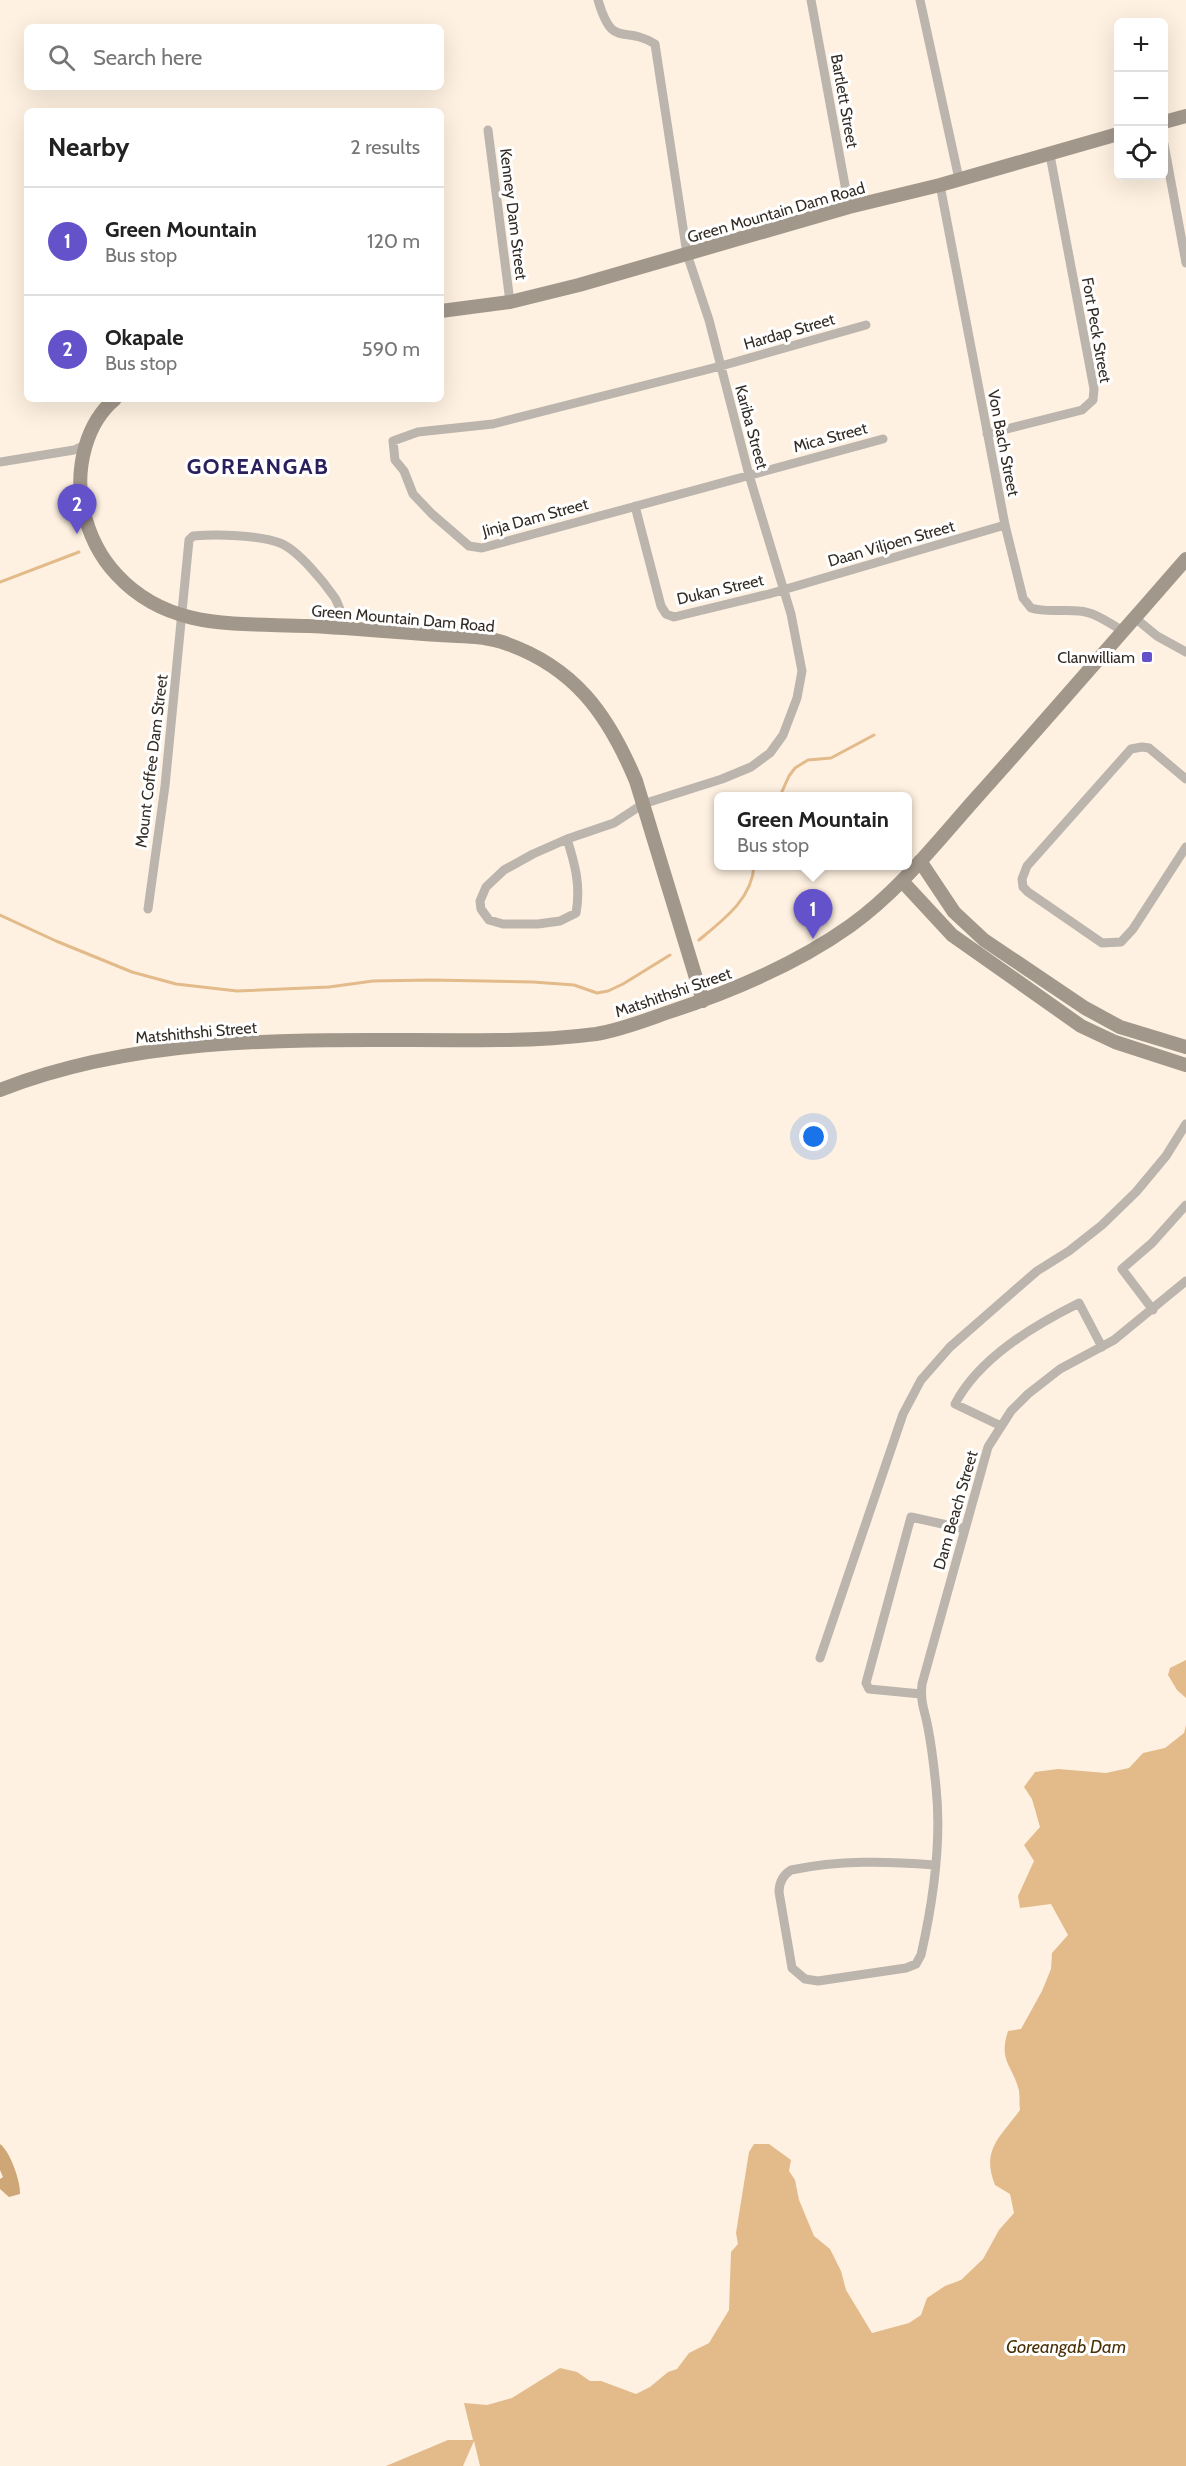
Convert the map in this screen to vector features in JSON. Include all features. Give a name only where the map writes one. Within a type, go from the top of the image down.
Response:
[{"type":"street","name":"Kariba Street","points":[[567,839],[578,881],[579,898],[576,913],[560,921],[538,924],[503,924],[489,920],[481,909],[480,901],[486,887],[504,870],[567,839],[615,823],[643,804],[722,779],[751,767],[770,753],[783,735],[797,698],[802,671],[784,589],[687,254],[655,44],[647,39],[618,33],[608,27],[598,0]]},
{"type":"street","name":"Bartlett Street","points":[[811,0],[849,207]]},
{"type":"street","points":[[920,0],[958,179]]},
{"type":"street","points":[[1168,121],[1186,116]]},
{"type":"street","name":"Kenney Dam Street","points":[[488,130],[510,302]]},
{"type":"street","name":"Green Mountain Dam Road","points":[[444,311],[510,302],[614,275],[849,207],[940,185],[1114,136]]},
{"type":"street","name":"Fort Peck Street","points":[[987,434],[1082,410],[1093,400],[1094,390],[1050,155]]},
{"type":"street","points":[[1168,166],[1186,263]]},
{"type":"street","name":"Von Bach Street","points":[[940,185],[1005,525],[1023,598],[1031,608],[1082,611],[1093,614],[1122,631]]},
{"type":"street","name":"Hardap Street","points":[[721,366],[866,325]]},
{"type":"street","name":"Jinja Dam Street","points":[[721,366],[493,424],[418,432],[393,441],[395,460],[404,471],[413,494],[432,514],[468,546],[482,548],[497,546],[749,474]]},
{"type":"street","name":"Green Mountain Dam Road","points":[[113,402],[96,423],[85,445],[81,498],[85,522],[96,546],[111,568],[132,591],[158,607],[182,616],[210,622],[347,628],[501,642],[546,663],[574,683],[595,703],[624,752],[643,804],[704,1001]]},
{"type":"street","name":"Mica Street","points":[[749,474],[883,439]]},
{"type":"street","points":[[0,462],[74,450],[85,445]]},
{"type":"street","name":"Dukan Street","points":[[635,506],[661,606],[666,614],[674,616],[687,614],[784,589]]},
{"type":"street","name":"Daan Viljoen Street","points":[[784,589],[1005,525]]},
{"type":"street","name":"Mount Coffee Dam Street","points":[[148,909],[165,786],[189,540],[193,536],[231,536],[272,540],[287,546],[315,573],[336,600],[347,628]]},
{"type":"street","name":"Matshithshi Street","points":[[912,870],[1066,699],[1186,559]]},
{"type":"street","points":[[1135,618],[1157,636],[1186,652]]},
{"type":"street","points":[[1186,779],[1149,748],[1131,749],[1027,866],[1022,879],[1028,892],[1102,943],[1121,942],[1133,929],[1186,847]]},
{"type":"street","points":[[920,861],[954,912],[984,940],[1085,1008],[1120,1028],[1186,1047]]},
{"type":"street","name":"Matshithshi Street","points":[[0,1090],[62,1070],[154,1050],[252,1042],[505,1040],[600,1033],[704,1001],[750,983],[815,949],[851,925],[912,870]]},
{"type":"street","points":[[902,881],[952,935],[1081,1026],[1115,1042],[1186,1065]]},
{"type":"street","points":[[820,1658],[903,1414],[921,1380],[958,1340],[1037,1271],[1069,1251],[1102,1225],[1136,1192],[1166,1156],[1186,1124]]},
{"type":"street","points":[[1153,1310],[1122,1269],[1152,1243],[1186,1205]]},
{"type":"street","name":"Dam Beach Street","points":[[921,1694],[988,1448],[1001,1426],[1011,1411],[1028,1394],[1060,1370],[1102,1347],[1153,1310],[1186,1281]]},
{"type":"street","points":[[1001,1426],[955,1404],[962,1390],[1005,1348],[1046,1320],[1078,1303],[1102,1347]]},
{"type":"street","points":[[934,1865],[886,1861],[845,1862],[791,1869],[785,1874],[779,1886],[779,1892],[792,1968],[805,1979],[818,1981],[892,1971],[916,1964],[921,1955],[924,1941],[934,1865],[937,1836],[937,1791],[933,1754],[920,1701],[921,1694],[869,1689],[866,1683],[911,1517],[965,1529]]},
{"type":"shaded area","points":[[0,2144],[14,2167],[20,2194],[9,2197],[0,2189],[0,2179],[3,2177],[0,2170]]},
{"type":"water","points":[[1186,1660],[1186,1698],[1177,1690],[1168,1675],[1170,1668]]},
{"type":"water","name":"Goreangab Dam","points":[[1186,1725],[1186,2466],[480,2466],[474,2441],[463,2466],[386,2466],[448,2440],[473,2440],[464,2403],[487,2405],[512,2398],[560,2368],[577,2372],[590,2381],[601,2381],[636,2394],[650,2387],[668,2372],[677,2369],[689,2353],[709,2343],[729,2310],[731,2252],[738,2244],[736,2233],[749,2152],[754,2144],[769,2144],[791,2160],[789,2171],[795,2180],[799,2200],[814,2236],[830,2249],[841,2271],[846,2290],[872,2333],[909,2323],[921,2315],[927,2298],[945,2286],[961,2280],[983,2259],[999,2230],[1014,2213],[1010,2194],[995,2185],[990,2162],[995,2144],[1020,2110],[1019,2091],[1006,2057],[1005,2041],[1008,2031],[1021,2029],[1051,1969],[1052,1953],[1068,1935],[1051,1904],[1020,1908],[1018,1896],[1034,1861],[1024,1845],[1040,1827],[1032,1799],[1024,1787],[1035,1772],[1058,1769],[1106,1773],[1129,1768],[1143,1753],[1165,1748],[1184,1733]]},
{"type":"waterway","points":[[0,582],[79,552]]},
{"type":"waterway","points":[[782,792],[795,768],[808,760],[831,758],[874,735]]},
{"type":"waterway","points":[[699,940],[742,899],[748,889],[753,870]]},
{"type":"waterway","points":[[0,915],[132,972],[176,984],[237,991],[329,987],[373,981],[431,980],[574,985],[597,993],[623,984],[670,955]]},
{"type":"place","name":"Okapale","points":[[77,534]]},
{"type":"place","name":"Clanwilliam","points":[[1147,657]]},
{"type":"place","name":"Green Mountain","points":[[813,939]]},
{"type":"district","name":"GOREANGAB","points":[[258,466]]}]
